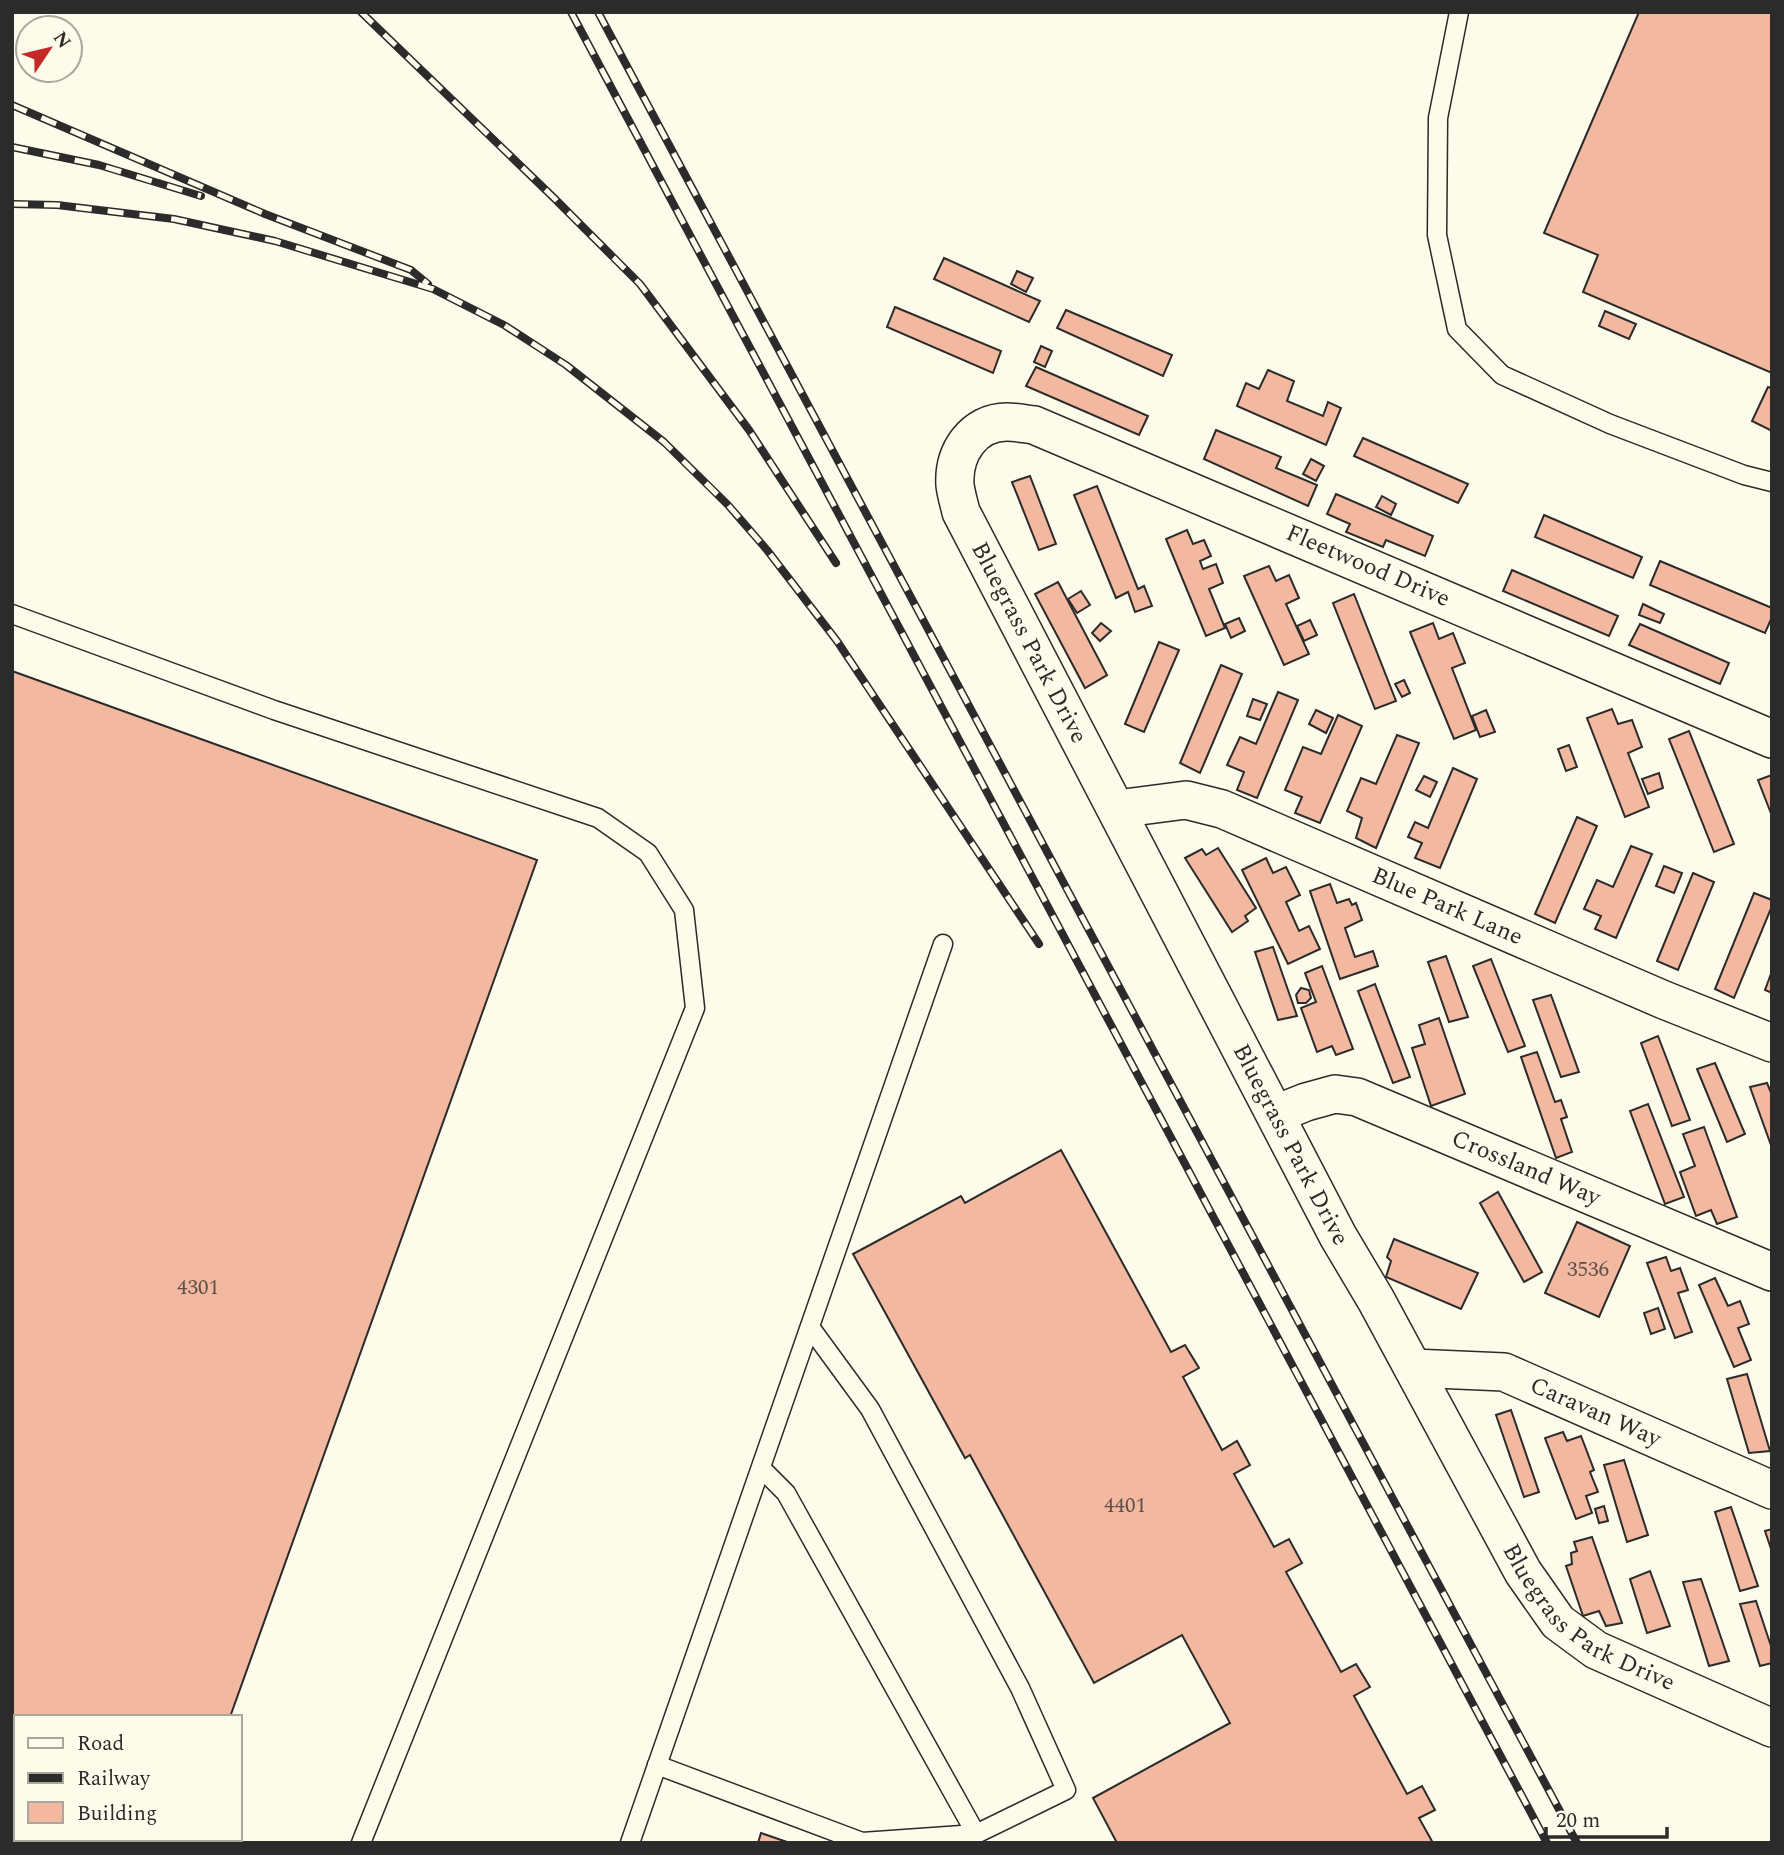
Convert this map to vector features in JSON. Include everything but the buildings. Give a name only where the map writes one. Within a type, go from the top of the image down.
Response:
[{"type":"street","name":"Fleetwood Drive","points":[[966,443],[973,433],[992,424],[1006,422],[1034,425],[1063,435],[1772,739]]},
{"type":"street","name":"Bluegrass Park Drive","points":[[966,443],[958,460],[955,484],[961,512],[1338,1236],[1376,1300],[1523,1572],[1558,1622],[1596,1650],[1772,1728]]},
{"type":"street","name":"Blue Park Lane","points":[[1116,809],[1186,800],[1222,809],[1664,1000],[1772,1043]]},
{"type":"street","name":"Crossland Way","points":[[1276,1114],[1335,1094],[1357,1097],[1772,1272]]},
{"type":"street","name":"Caravan Way","points":[[1413,1368],[1504,1372],[1772,1490]]},
{"type":"lane","points":[[1459,12],[1438,118],[1437,235],[1457,329],[1502,375],[1609,424],[1744,475],[1772,482]]},
{"type":"lane","points":[[12,614],[274,710],[598,818],[648,853],[684,910],[695,1008],[361,1843]]},
{"type":"lane","points":[[630,1843],[943,944]]},
{"type":"lane","points":[[657,1765],[862,1842],[976,1834],[1066,1790],[1020,1688],[870,1409],[810,1327]]},
{"type":"lane","points":[[761,1468],[786,1493],[976,1834]]},
{"type":"railway","points":[[361,12],[640,284],[749,430],[836,563]]},
{"type":"railway","points":[[571,12],[1547,1843]]},
{"type":"railway","points":[[598,12],[1577,1843]]},
{"type":"railway","points":[[12,105],[265,214],[411,270],[428,284]]},
{"type":"railway","points":[[12,147],[99,165],[201,196]]},
{"type":"railway","points":[[12,204],[57,205],[174,219],[275,241],[433,289],[504,325],[566,365],[664,442],[728,505],[767,550],[837,641],[1039,944]]}]
